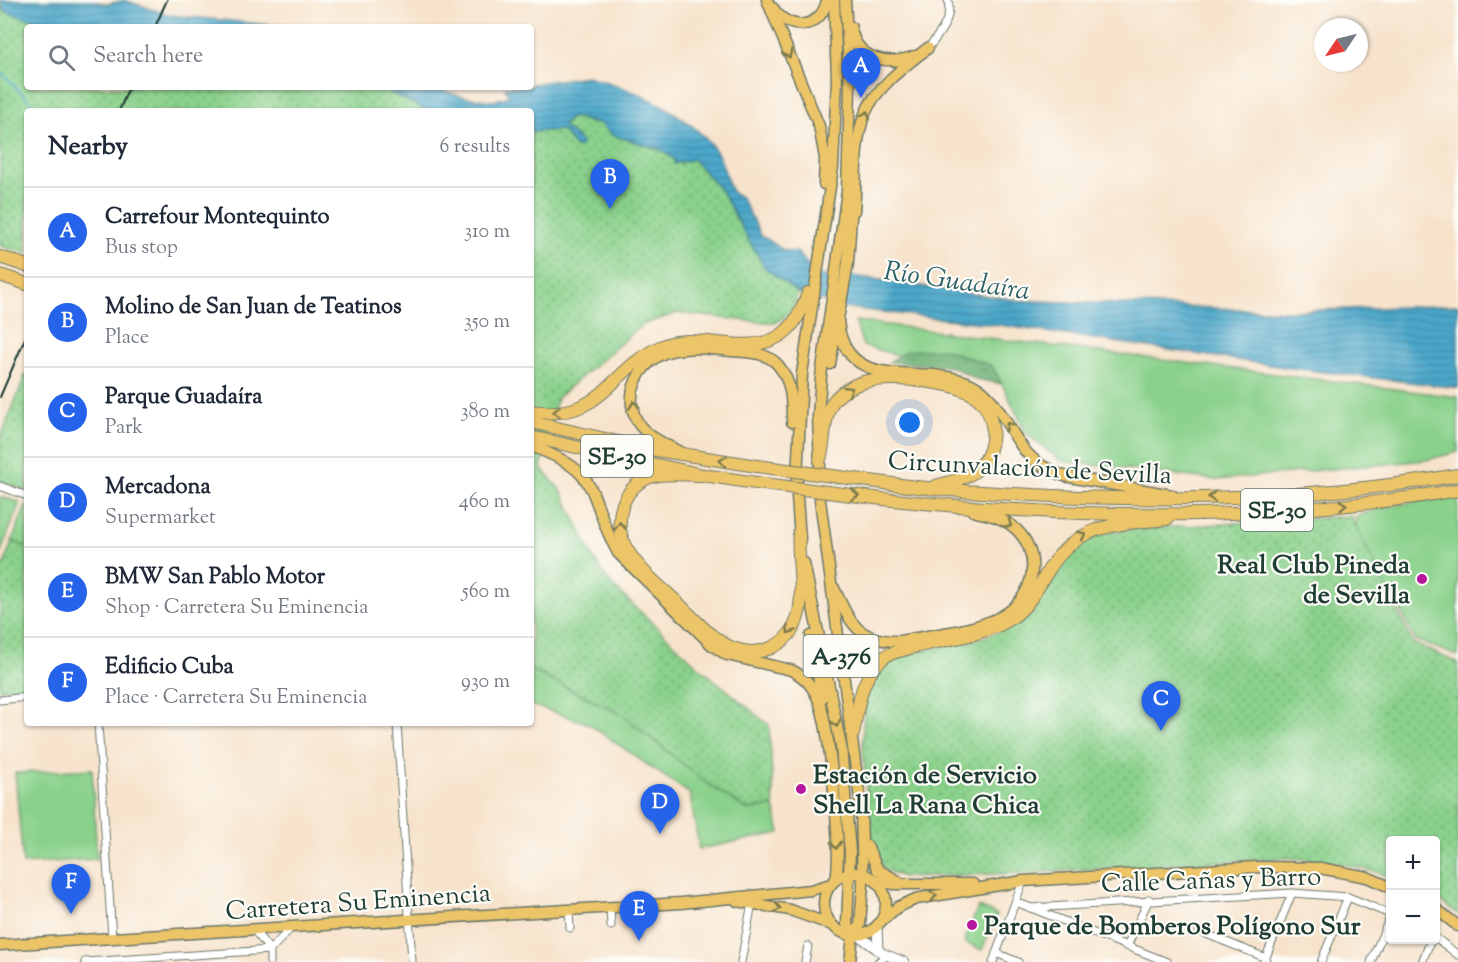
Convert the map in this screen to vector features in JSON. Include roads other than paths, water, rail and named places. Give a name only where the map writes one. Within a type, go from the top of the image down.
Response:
[{"type":"highway","points":[[0,257],[24,265]]},
{"type":"highway","points":[[0,275],[24,283]]},
{"type":"highway","points":[[534,411],[562,413],[584,406],[612,387],[646,355],[663,346],[686,341],[766,342],[788,330],[808,307],[808,293]]},
{"type":"highway","points":[[820,463],[829,412],[837,397],[849,388],[866,381],[883,379],[953,385],[978,398],[987,410],[993,424],[992,442],[986,459],[975,471],[963,479],[926,489]]},
{"type":"highway","name":"Circunvalación de Sevilla","points":[[534,423],[688,456],[926,489],[1100,498],[1191,498],[1348,491],[1458,475]]},
{"type":"highway","name":"Circunvalación de Sevilla","points":[[534,438],[703,475],[883,499],[954,505],[1095,512],[1228,512],[1350,505],[1458,490]]},
{"type":"highway","points":[[703,475],[658,475],[636,486],[623,502],[619,526],[628,551],[641,568],[715,638],[729,647],[753,652],[764,651],[785,639],[794,627],[800,600],[799,532]]},
{"type":"highway","points":[[854,734],[864,681],[873,665],[887,655],[908,647],[990,628],[1006,622],[1028,604],[1053,562],[1075,539],[1108,526],[1228,512]]},
{"type":"main road","points":[[767,0],[778,16],[796,25],[809,24],[820,17],[827,0]]},
{"type":"main road","points":[[767,0],[823,140],[826,208]]},
{"type":"main road","points":[[797,479],[808,307],[824,224],[835,133],[837,39],[834,0]]},
{"type":"main road","points":[[846,0],[853,38],[869,56],[885,61],[902,61],[925,51]]},
{"type":"main road","points":[[820,463],[818,432],[822,418],[843,262],[848,191],[850,117],[846,0]]},
{"type":"main road","points":[[843,262],[851,235],[864,115],[874,97],[925,51]]},
{"type":"main road","points":[[850,117],[854,151],[851,235]]},
{"type":"main road","points":[[808,293],[819,252]]},
{"type":"main road","points":[[834,320],[842,345],[864,366],[878,371],[964,381],[981,390],[995,404],[1026,453],[1051,471],[1064,476],[1191,498]]},
{"type":"main road","points":[[688,456],[650,435],[640,425],[634,414],[632,398],[634,382],[641,370],[653,358],[670,351],[689,348],[750,352],[766,356],[777,363],[787,379],[791,394],[793,445],[798,452]]},
{"type":"main road","points":[[534,447],[561,456],[577,467],[594,492],[610,540],[618,553],[704,638],[727,655],[781,666],[801,674],[816,694],[825,725]]},
{"type":"main road","points":[[797,496],[799,532],[804,562],[841,746],[850,843],[848,924],[855,935]]},
{"type":"main road","name":"A-376","points":[[820,500],[829,577],[854,734]]},
{"type":"main road","points":[[829,577],[847,616],[868,637],[900,641],[998,618],[1020,602],[1028,590],[1032,579],[1032,553],[1025,539],[1013,525],[996,516],[954,505]]},
{"type":"main road","points":[[804,562],[807,611],[825,725],[835,818],[833,881],[824,905],[832,926]]},
{"type":"main road","points":[[854,734],[867,849],[874,866],[888,878],[913,884]]},
{"type":"main road","points":[[830,770],[850,843]]},
{"type":"main road","points":[[850,962],[855,935],[860,925],[863,874],[861,807]]},
{"type":"main road","points":[[850,873],[863,874],[877,881],[913,884],[1001,883],[1267,867],[1320,868],[1367,877],[1386,885]]},
{"type":"main road","name":"Carretera Su Eminencia","points":[[0,945],[610,908],[803,891],[850,873]]},
{"type":"main road","points":[[877,881],[886,900],[879,924]]},
{"type":"main road","points":[[855,935],[879,924],[898,907],[916,899],[1001,883]]},
{"type":"main road","name":"Carretera Su Eminencia","points":[[719,898],[790,910],[855,935]]},
{"type":"main road","points":[[1440,912],[1458,926]]},
{"type":"street","points":[[925,51],[942,30],[949,4]]},
{"type":"street","points":[[0,486],[24,495]]},
{"type":"street","points":[[0,700],[24,697]]},
{"type":"street","points":[[98,726],[112,938]]},
{"type":"street","points":[[397,726],[412,962]]},
{"type":"street","points":[[993,962],[1023,881]]},
{"type":"street","points":[[1199,931],[1265,960],[1292,893]]},
{"type":"street","name":"Calle Cañas y Barro","points":[[1030,908],[1149,899],[1292,893],[1348,897],[1386,913]]},
{"type":"street","points":[[1321,962],[1348,897]]},
{"type":"street","points":[[1128,946],[1149,899]]},
{"type":"street","points":[[1016,902],[1167,962]]},
{"type":"street","points":[[741,962],[752,903]]},
{"type":"street","points":[[610,908],[611,926]]},
{"type":"street","points":[[569,910],[570,928]]},
{"type":"street","points":[[878,950],[879,924]]},
{"type":"street","points":[[1371,962],[1386,925]]},
{"type":"street","points":[[85,962],[270,950],[292,927]]},
{"type":"street","points":[[253,929],[270,950],[270,962]]},
{"type":"street","points":[[855,935],[878,950],[904,962]]},
{"type":"street","points":[[1440,943],[1458,955]]},
{"type":"street","points":[[1422,962],[1431,944]]},
{"type":"street","points":[[805,962],[808,946]]},
{"type":"street","points":[[996,953],[1018,962]]},
{"type":"street","points":[[1144,962],[1147,954]]},
{"type":"street","points":[[878,962],[888,955]]},
{"type":"water","points":[[0,0],[88,0],[108,4],[124,0],[170,15],[262,24],[78,24],[42,22],[4,11]]},
{"type":"water","points":[[587,76],[640,94],[674,113],[690,124],[716,151],[731,191],[741,197],[762,237],[781,249],[797,252],[810,267],[826,277],[853,276],[1018,300],[1288,311],[1458,305],[1458,388],[1290,368],[999,325],[846,308],[798,293],[764,267],[720,189],[693,159],[674,164],[674,159],[659,149],[612,135],[598,122],[574,118],[566,121],[563,126],[581,142],[580,147],[576,147],[561,130],[534,132],[534,108],[422,108],[385,90],[443,90],[459,96],[493,101],[509,96],[506,90],[534,90],[534,84]]},
{"type":"waterway","points":[[0,71],[36,108]]},
{"type":"railway","points":[[156,24],[167,0]]},
{"type":"railway","points":[[120,108],[128,90]]},
{"type":"railway","points":[[0,397],[24,341]]},
{"type":"place","name":"Carrefour Montequinto","points":[[861,98]]},
{"type":"place","name":"Molino de San Juan de Teatinos","points":[[610,209]]},
{"type":"place","name":"Real Club Pineda de Sevilla","points":[[1422,579]]},
{"type":"place","name":"Parque Guadaíra","points":[[1161,731]]},
{"type":"place","name":"Estación de Servicio Shell La Rana Chica","points":[[801,789]]},
{"type":"place","name":"Mercadona","points":[[660,834]]},
{"type":"place","name":"Edificio Cuba","points":[[71,914]]},
{"type":"place","name":"Parque de Bomberos Polígono Sur","points":[[972,925]]},
{"type":"place","name":"BMW San Pablo Motor","points":[[639,941]]},
{"type":"water label","name":"Río Guadaíra","points":[[957,280]]}]
